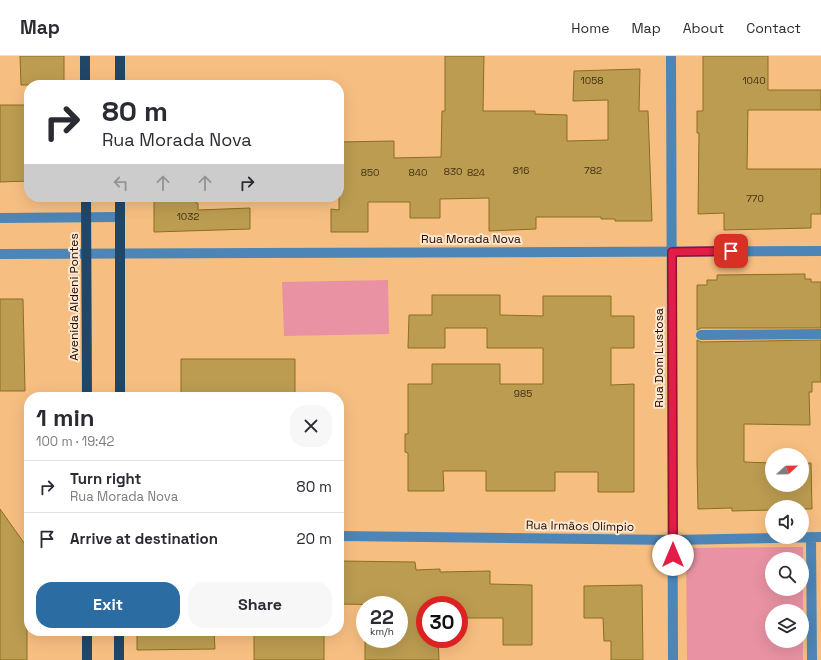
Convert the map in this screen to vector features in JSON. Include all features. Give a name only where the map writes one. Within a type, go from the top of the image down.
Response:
[{"type":"main road","points":[[84,56],[85,80]]},
{"type":"main road","points":[[120,56],[120,80]]},
{"type":"main road","name":"Avenida Aldeni Pontes","points":[[86,202],[87,392]]},
{"type":"main road","points":[[120,202],[120,392]]},
{"type":"main road","points":[[87,636],[87,660]]},
{"type":"main road","points":[[119,636],[119,660]]},
{"type":"street","name":"Rua Dom Lustosa","points":[[670,56],[673,540],[672,660]]},
{"type":"street","points":[[0,218],[120,217]]},
{"type":"street","name":"Rua Morada Nova","points":[[0,254],[821,251]]},
{"type":"street","points":[[700,335],[821,334]]},
{"type":"street","name":"Rua Irmãos Olímpio","points":[[344,536],[673,540],[816,537]]},
{"type":"street","points":[[812,660],[816,537]]},
{"type":"shaded area","points":[[388,280],[389,334],[284,336],[282,282]]},
{"type":"shaded area","points":[[803,547],[803,552],[765,552],[765,596],[803,596],[803,604],[765,604],[765,648],[803,648],[803,660],[687,660],[686,548]]},
{"type":"building","points":[[20,56],[64,56],[64,80],[24,80],[24,85],[21,85]]},
{"type":"building","points":[[445,56],[484,56],[483,111],[535,111],[535,114],[567,115],[567,141],[608,140],[608,100],[573,101],[574,71],[640,69],[639,111],[648,111],[652,221],[615,221],[615,219],[601,219],[601,217],[536,217],[536,229],[489,231],[489,198],[440,199],[440,218],[410,218],[410,202],[368,202],[368,232],[331,232],[331,209],[339,210],[339,202],[344,202],[344,142],[394,141],[394,158],[441,157],[442,111],[445,111]]},
{"type":"building","points":[[703,56],[768,56],[768,90],[821,90],[821,110],[748,110],[747,169],[821,169],[821,214],[811,214],[811,228],[724,230],[724,213],[698,214],[699,133],[697,133],[697,111],[703,111]]},
{"type":"building","points":[[0,105],[24,105],[24,181],[0,182]]},
{"type":"building","points":[[154,202],[196,202],[198,203],[198,210],[250,208],[250,229],[154,232]]},
{"type":"building","points":[[805,274],[805,279],[811,279],[811,282],[821,282],[821,328],[701,328],[697,330],[697,285],[707,285],[707,280],[717,280],[717,275]]},
{"type":"building","points":[[432,295],[500,295],[500,315],[543,316],[543,296],[611,296],[611,316],[634,316],[634,348],[611,348],[611,385],[634,384],[634,492],[598,492],[598,472],[555,472],[555,491],[486,491],[486,471],[443,471],[444,491],[408,491],[408,453],[405,452],[405,434],[408,434],[408,384],[432,384],[432,364],[500,364],[500,384],[543,384],[543,348],[487,348],[487,328],[445,328],[445,348],[408,348],[409,315],[432,315]]},
{"type":"building","points":[[0,299],[23,299],[25,391],[0,391]]},
{"type":"building","points":[[697,340],[701,342],[821,340],[821,382],[812,382],[812,392],[809,392],[810,425],[744,424],[744,462],[765,463],[765,492],[809,492],[809,463],[811,463],[812,509],[809,509],[809,500],[765,500],[765,510],[732,511],[732,508],[698,509]]},
{"type":"building","points":[[181,359],[295,359],[295,392],[181,392]]},
{"type":"building","points":[[0,509],[24,543],[24,636],[27,636],[27,660],[0,660]]},
{"type":"building","points":[[344,561],[415,562],[416,570],[440,569],[440,572],[490,571],[490,584],[532,585],[532,645],[503,645],[503,618],[468,618],[468,596],[416,596],[416,648],[438,648],[439,660],[365,660],[365,648],[408,648],[408,596],[356,596],[356,604],[344,604]]},
{"type":"building","points":[[642,585],[643,660],[611,660],[611,641],[604,641],[603,618],[584,618],[584,586]]},
{"type":"building","points":[[137,636],[214,636],[215,649],[137,650]]},
{"type":"building","points":[[254,636],[324,636],[324,660],[254,660]]},
{"type":"route","points":[[673,555],[672,252],[731,251]]}]
